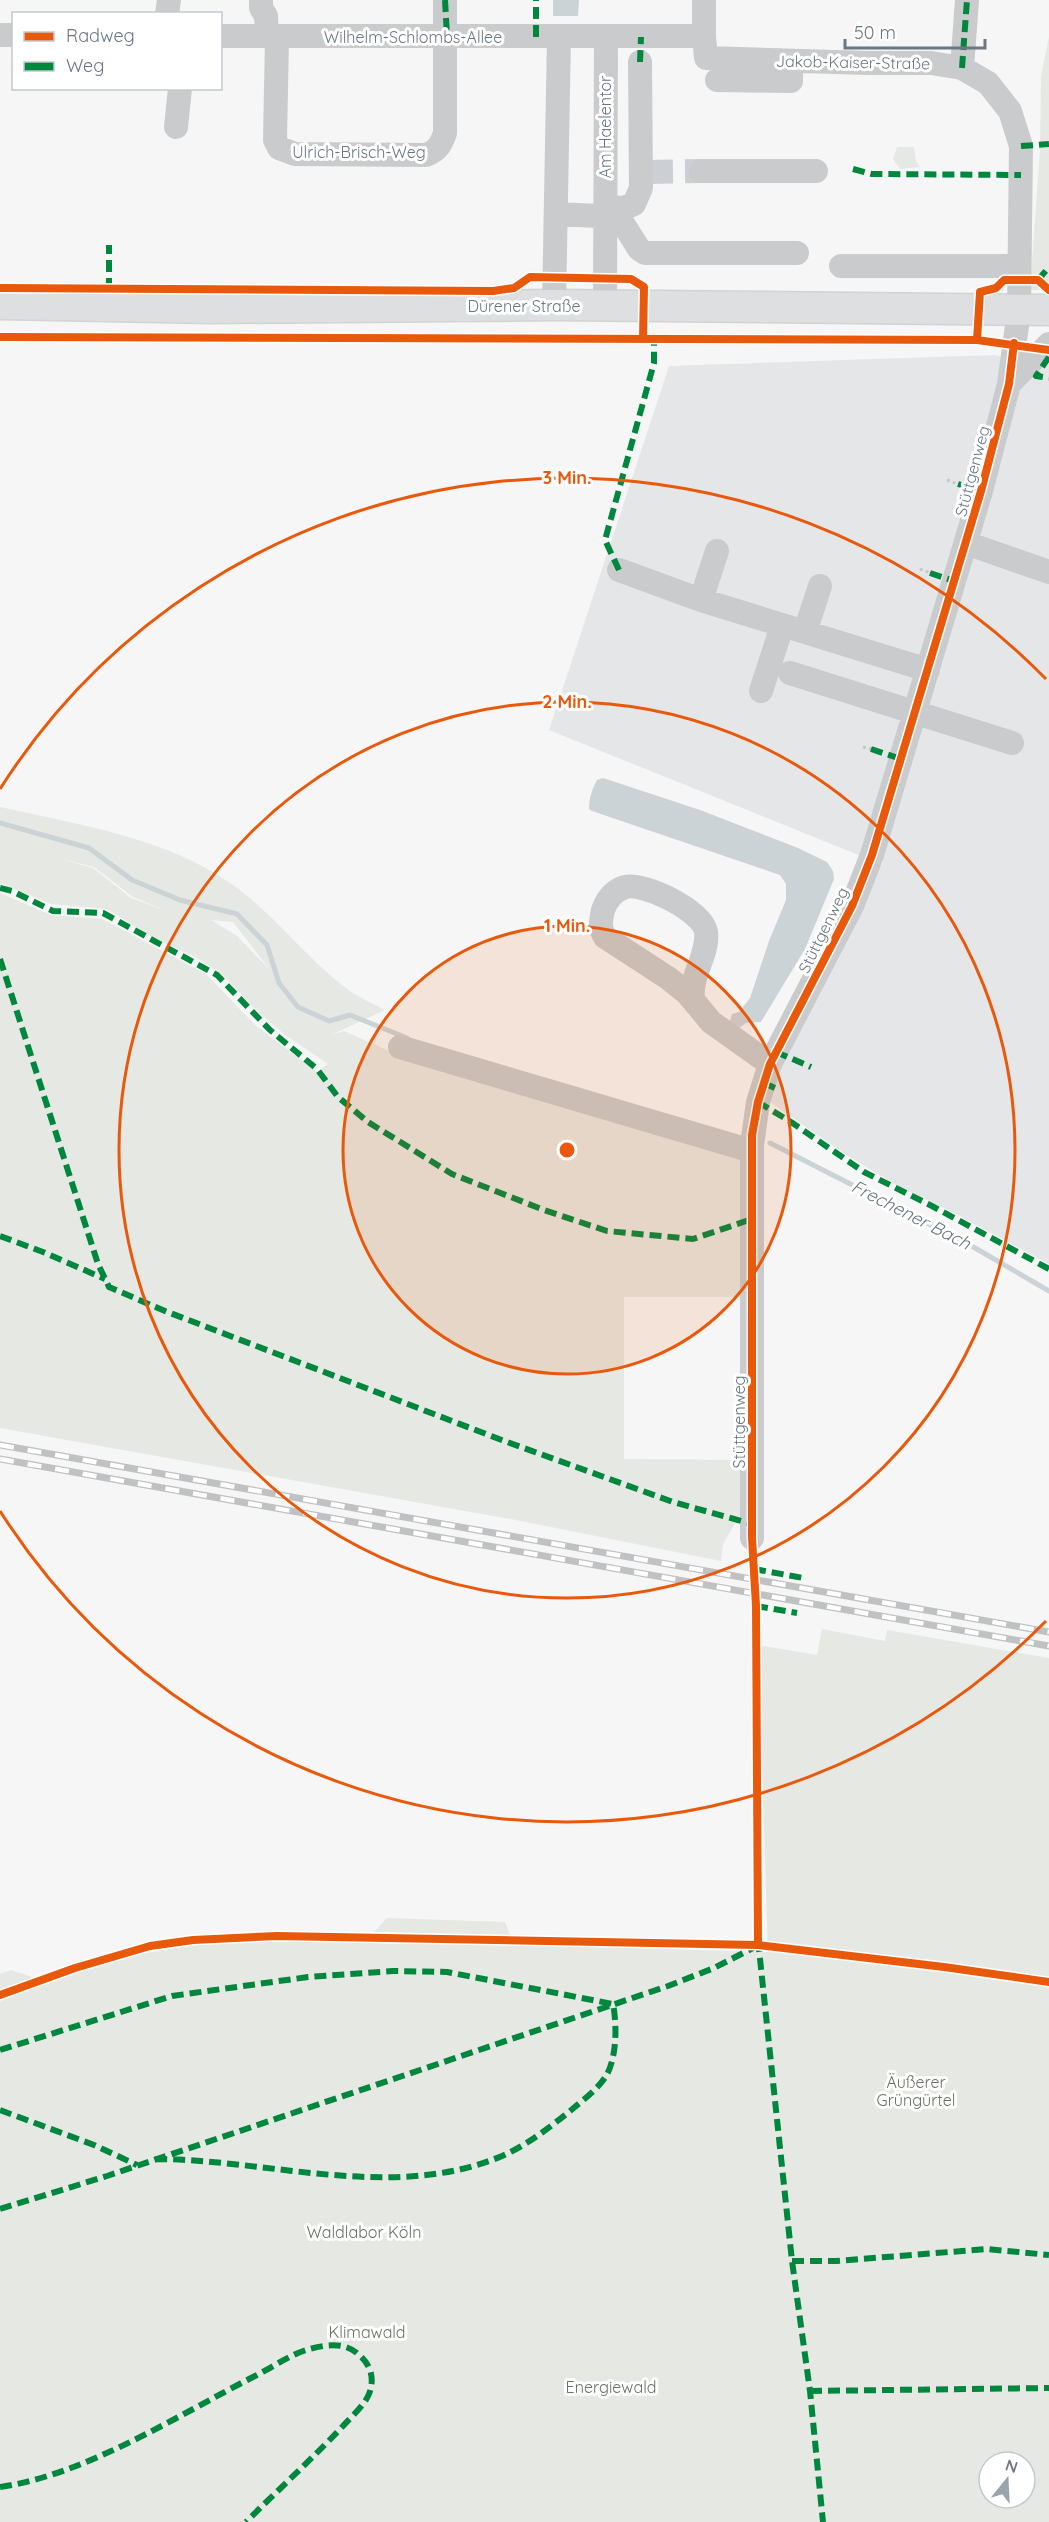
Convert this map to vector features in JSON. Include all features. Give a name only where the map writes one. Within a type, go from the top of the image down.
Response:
[{"type":"main road","name":"Dürener Straße","points":[[0,304],[213,308],[554,305],[1049,310]]},
{"type":"street","points":[[261,0],[261,8],[272,36]]},
{"type":"street","points":[[446,0],[447,36]]},
{"type":"street","points":[[606,37],[704,36],[704,0]]},
{"type":"street","points":[[962,68],[967,0]]},
{"type":"street","name":"Wilhelm-Schlombs-Allee","points":[[222,36],[606,37]]},
{"type":"street","name":"Ulrich-Brisch-Weg","points":[[272,36],[275,140],[279,148],[295,154],[426,156],[441,145],[445,134],[447,36]]},
{"type":"street","name":"Jakob-Kaiser-Straße","points":[[704,36],[706,58],[791,62],[931,63],[962,68],[988,83],[1010,111],[1021,147],[1018,311]]},
{"type":"street","points":[[554,305],[559,37]]},
{"type":"street","name":"Am Haelentor","points":[[605,307],[606,37]]},
{"type":"street","points":[[556,214],[605,212],[634,204],[641,188],[645,169],[640,62]]},
{"type":"street","points":[[717,80],[791,81],[791,62]]},
{"type":"street","points":[[176,127],[180,90]]},
{"type":"street","points":[[605,164],[634,164],[645,169]]},
{"type":"street","points":[[701,171],[816,171]]},
{"type":"street","points":[[605,212],[619,217],[639,249],[645,253],[797,253]]},
{"type":"street","points":[[841,266],[1019,266]]},
{"type":"street","name":"Stüttgenweg","points":[[752,1538],[752,1144],[758,1102],[770,1064],[852,906],[872,855],[966,543],[1009,384],[1018,311]]},
{"type":"street","name":"Stüttgenweg","points":[[1009,384],[1049,344]]},
{"type":"street","points":[[966,543],[1049,572]]},
{"type":"street","points":[[701,600],[717,552]]},
{"type":"street","points":[[619,570],[701,600],[928,670]]},
{"type":"street","points":[[805,632],[820,586]]},
{"type":"street","points":[[761,691],[782,626]]},
{"type":"street","points":[[790,672],[1012,743]]},
{"type":"street","points":[[693,999],[692,981],[705,942],[706,932],[702,920],[685,907],[640,888],[627,886],[615,891],[606,901],[601,918],[601,930],[604,937],[668,978],[693,999],[711,1022],[770,1064]]},
{"type":"street","points":[[400,1047],[752,1144]]},
{"type":"path","points":[[947,480],[958,484]]},
{"type":"path","points":[[920,569],[930,573]]},
{"type":"path","points":[[863,747],[872,750]]},
{"type":"shaded area","points":[[553,0],[579,0],[578,16],[553,16]]},
{"type":"shaded area","points":[[994,355],[1049,366],[1049,1264],[898,1186],[845,1154],[767,1100],[778,1063],[883,862],[861,856],[549,730],[669,366]]},
{"type":"shaded area","points":[[603,778],[700,810],[798,848],[827,862],[833,871],[834,879],[805,949],[761,1022],[746,1023],[739,1028],[729,1024],[732,1014],[739,1012],[750,998],[769,941],[786,900],[786,884],[780,875],[592,811],[589,809],[592,790],[597,780]]},
{"type":"green space","points":[[1049,37],[1049,290],[1030,290],[1040,151],[1041,76]]},
{"type":"green space","points":[[897,147],[914,147],[916,161],[920,167],[900,169],[893,159]]},
{"type":"green space","points":[[0,807],[91,827],[150,844],[179,855],[233,885],[265,911],[339,983],[385,1010],[331,1035],[344,1031],[396,1054],[742,1157],[745,1297],[624,1297],[624,1459],[746,1460],[745,1507],[723,1544],[721,1561],[516,1520],[0,1428],[0,893],[51,915],[102,919],[206,974],[255,1025],[317,1072],[328,1064],[285,1035],[252,1006],[225,977],[197,958],[152,937],[107,909],[51,904],[0,883]],"holes":[[[54,857],[94,867],[133,897],[164,910],[131,898],[93,868]],[[211,920],[233,922],[270,970],[237,936]]]},
{"type":"green space","name":"Waldlabor Köln","points":[[822,1629],[885,1641],[887,1630],[1049,1658],[1049,2522],[0,2522],[0,2000],[76,1972],[132,1955],[213,1942],[399,1941],[768,1952],[758,1645],[817,1655]]},
{"type":"green space","points":[[387,1918],[505,1922],[510,1935],[374,1932]]},
{"type":"green space","points":[[11,1970],[35,1978],[0,1991],[0,1974]]},
{"type":"waterway","name":"Frechener Bach","points":[[0,823],[89,848],[132,880],[180,900],[237,914],[267,945],[279,983],[298,1007],[329,1021],[350,1015],[407,1038]]},
{"type":"waterway","name":"Frechener Bach","points":[[770,1143],[970,1245],[1049,1291]]},
{"type":"tunnel","points":[[649,172],[701,171]]},
{"type":"railway","points":[[0,1445],[1049,1632]]},
{"type":"railway","points":[[0,1459],[1049,1646]]},
{"type":"marked path","points":[[445,0],[447,36]]},
{"type":"marked path","points":[[536,0],[536,37]]},
{"type":"marked path","points":[[962,68],[967,0]]},
{"type":"marked path","points":[[640,62],[641,37]]},
{"type":"marked path","points":[[1021,146],[1049,144]]},
{"type":"marked path","points":[[853,169],[872,174],[1021,175]]},
{"type":"marked path","points":[[109,245],[109,290]]},
{"type":"marked path","points":[[1038,280],[1049,267]]},
{"type":"marked path","points":[[619,570],[605,540],[654,363],[654,339]]},
{"type":"marked path","points":[[1049,357],[1036,376],[1049,378]]},
{"type":"marked path","points":[[958,484],[981,491]]},
{"type":"marked path","points":[[930,573],[954,581]]},
{"type":"marked path","points":[[871,749],[901,759]]},
{"type":"marked path","points":[[0,888],[12,891],[53,911],[103,913],[217,975],[270,1030],[317,1069],[338,1097],[368,1122],[452,1174],[544,1210],[607,1231],[693,1239],[752,1219]]},
{"type":"marked path","points":[[0,959],[98,1264],[109,1287],[165,1311],[499,1439],[673,1502],[752,1524]]},
{"type":"marked path","points":[[776,1052],[811,1067]]},
{"type":"marked path","points":[[764,1083],[779,1090]]},
{"type":"marked path","points":[[758,1102],[864,1172],[1049,1269]]},
{"type":"marked path","points":[[0,1236],[105,1279]]},
{"type":"marked path","points":[[754,1569],[803,1578]]},
{"type":"marked path","points":[[756,1606],[797,1613]]},
{"type":"marked path","points":[[758,1940],[792,2261],[810,2391],[823,2522]]},
{"type":"marked path","points":[[0,2209],[107,2176],[668,1986],[714,1968],[753,1948]]},
{"type":"marked path","points":[[0,2050],[172,1996],[308,1977],[393,1971],[447,1972],[613,2004],[614,2051],[610,2069],[603,2081],[585,2099],[546,2130],[502,2156],[460,2169],[418,2176],[374,2177],[155,2159]]},
{"type":"marked path","points":[[0,2110],[94,2145],[137,2165]]},
{"type":"marked path","points":[[792,2261],[836,2261],[987,2249],[1049,2255]]},
{"type":"marked path","points":[[0,2487],[65,2470],[97,2457],[162,2426],[306,2350],[333,2345],[352,2350],[366,2362],[371,2372],[372,2383],[367,2398],[358,2411],[246,2522]]},
{"type":"marked path","points":[[810,2391],[1049,2388]]},
{"type":"cycle path","points":[[0,288],[493,291],[514,288],[530,277],[631,279],[644,287],[643,339]]},
{"type":"cycle path","points":[[977,340],[980,292],[996,288],[1004,280],[1038,280],[1049,290]]},
{"type":"cycle path","points":[[0,337],[977,340],[1049,350]]},
{"type":"cycle path","points":[[758,1945],[756,1606],[752,1538],[752,1135],[758,1102],[770,1064],[852,906],[872,855],[981,491],[1009,384],[1014,343]]},
{"type":"cycle path","points":[[0,1995],[75,1968],[150,1946],[193,1940],[277,1936],[758,1945],[1049,1982]]},
{"type":"park label","name":"Äußerer Grüngürtel","points":[[916,2091]]},
{"type":"park label","name":"Klimawald","points":[[367,2332]]},
{"type":"park label","name":"Energiewald","points":[[611,2387]]}]
